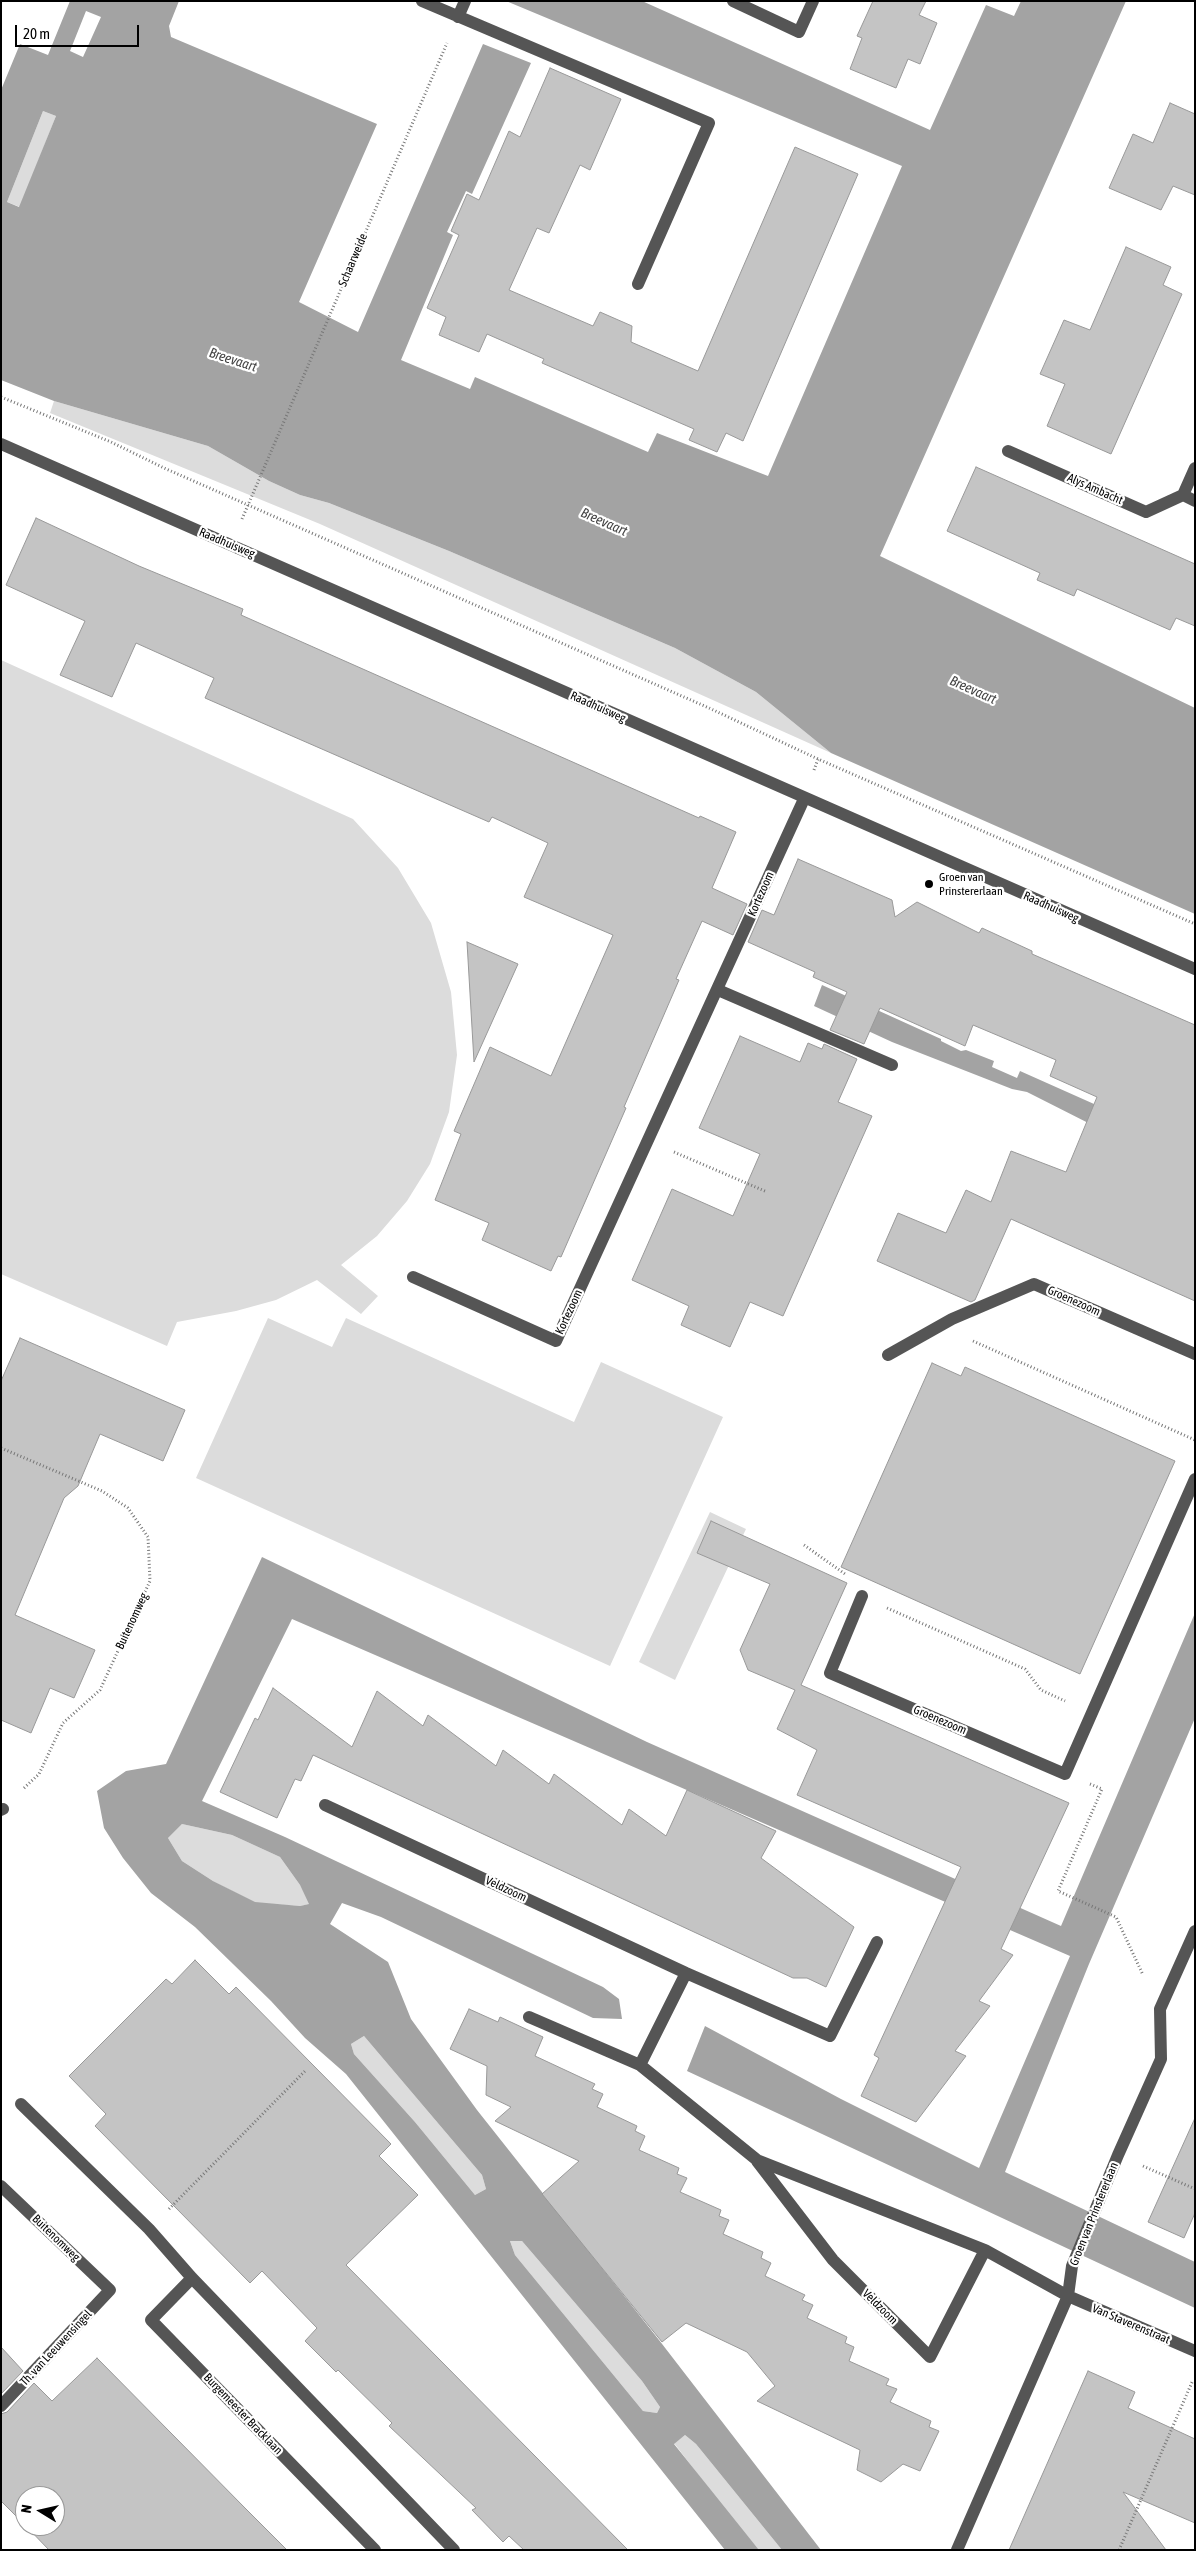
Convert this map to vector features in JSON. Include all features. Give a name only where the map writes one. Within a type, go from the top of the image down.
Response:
[{"type":"street","points":[[422,1],[709,123],[638,284]]},
{"type":"street","points":[[458,17],[465,1]]},
{"type":"street","points":[[733,1],[799,32],[813,1]]},
{"type":"street","name":"Raadhuisweg","points":[[1,444],[330,587],[804,799],[1195,970]]},
{"type":"street","name":"Alys Ambacht","points":[[1008,451],[1146,512],[1183,496]]},
{"type":"street","points":[[1195,468],[1183,496],[1195,501]]},
{"type":"street","name":"Kortezoom","points":[[413,1277],[556,1341],[804,799]]},
{"type":"street","points":[[718,990],[892,1065]]},
{"type":"street","name":"Groenezoom","points":[[888,1355],[952,1319],[1034,1284],[1195,1354]]},
{"type":"street","points":[[1065,1774],[1195,1479]]},
{"type":"street","name":"Groenezoom","points":[[862,1596],[830,1673],[1065,1774]]},
{"type":"street","name":"Veldzoom","points":[[325,1805],[686,1973],[830,2036],[877,1942]]},
{"type":"street","name":"Groen van Prinstererlaan","points":[[957,2550],[1068,2296],[1072,2266],[1118,2155],[1161,2059],[1160,2009],[1195,1931]]},
{"type":"street","points":[[640,2065],[686,1973]]},
{"type":"street","name":"Veldzoom","points":[[529,2017],[640,2065],[757,2160],[833,2260],[930,2357],[985,2250]]},
{"type":"street","points":[[21,2104],[149,2229],[192,2278],[454,2550]]},
{"type":"street","name":"Veldzoom","points":[[757,2160],[985,2250],[1068,2296]]},
{"type":"street","name":"Buitenomweg","points":[[1,2186],[110,2290]]},
{"type":"street","name":"Burgemeester Bracklaan","points":[[192,2278],[152,2320],[375,2550]]},
{"type":"street","name":"Th. van Leeuwensingel","points":[[1,2406],[110,2290]]},
{"type":"street","name":"Van Staverenstraat","points":[[1068,2296],[1195,2351]]},
{"type":"path","name":"Schaarweide","points":[[249,504],[458,17]]},
{"type":"path","points":[[1,397],[111,442],[164,468],[1195,924]]},
{"type":"path","points":[[648,1141],[767,1192]]},
{"type":"path","points":[[952,1319],[957,1334],[1195,1440]]},
{"type":"path","name":"Buitenomweg","points":[[1,1448],[102,1491],[128,1508],[148,1537],[150,1581],[100,1690],[64,1723],[39,1774],[2,1810]]},
{"type":"path","points":[[804,1545],[842,1571],[862,1596],[1025,1669],[1041,1690],[1092,1713]]},
{"type":"path","points":[[1065,1774],[1102,1789],[1058,1891],[1116,1917],[1160,2009]]},
{"type":"path","points":[[149,2229],[305,2071]]},
{"type":"path","points":[[1118,2155],[1195,2189]]},
{"type":"path","points":[[1119,2550],[1195,2377]]},
{"type":"shaded area","points":[[43,111],[56,116],[20,207],[7,202]]},
{"type":"shaded area","points":[[54,401],[208,446],[269,481],[300,495],[329,503],[449,551],[675,648],[756,692],[831,753],[320,524],[50,413]]},
{"type":"shaded area","points":[[1,660],[353,819],[398,868],[431,923],[451,992],[457,1055],[449,1112],[430,1164],[407,1201],[377,1236],[341,1265],[378,1296],[361,1314],[317,1280],[276,1300],[236,1311],[177,1322],[167,1346],[1,1274]]},
{"type":"shaded area","points":[[268,1318],[332,1347],[346,1318],[574,1422],[601,1362],[723,1417],[610,1666],[196,1478]]},
{"type":"shaded area","points":[[710,1512],[746,1529],[675,1680],[639,1662]]},
{"type":"shaded area","points":[[182,1824],[232,1835],[280,1857],[300,1885],[310,1904],[300,1906],[255,1903],[213,1881],[182,1861],[168,1838]]},
{"type":"shaded area","points":[[364,2036],[482,2175],[486,2189],[475,2195],[415,2122],[354,2054],[351,2044]]},
{"type":"shaded area","points":[[510,2241],[522,2241],[642,2381],[660,2407],[657,2413],[643,2411],[515,2255]]},
{"type":"shaded area","points":[[685,2435],[696,2444],[782,2550],[759,2550],[722,2506],[674,2443]]},
{"type":"water","name":"Breevaart","points":[[70,1],[179,1],[169,26],[171,37],[377,124],[299,302],[358,332],[483,44],[531,63],[472,194],[466,191],[447,232],[453,235],[401,360],[470,389],[475,377],[648,452],[657,433],[768,476],[902,166],[506,1],[642,1],[930,130],[986,5],[1014,16],[1021,1],[1126,1],[880,556],[1195,708],[1195,914],[831,753],[756,692],[675,648],[449,551],[329,503],[300,495],[269,481],[208,446],[54,401],[1,380],[1,90],[20,44],[48,55]],"holes":[[[86,11],[101,17],[83,57],[70,51]],[[43,111],[56,116],[19,207],[7,202]]]},
{"type":"water","points":[[822,985],[941,1039],[941,1041],[961,1051],[966,1050],[994,1061],[992,1067],[1017,1078],[1020,1071],[1103,1108],[1112,1135],[1027,1092],[1012,1089],[892,1042],[814,1006]]},
{"type":"water","points":[[262,1557],[647,1742],[1061,1926],[1195,1613],[1195,1718],[1089,1964],[1005,2172],[1195,2262],[1195,2308],[687,2071],[705,2026],[841,2099],[979,2168],[1070,1956],[292,1619],[202,1801],[285,1837],[603,1987],[619,1999],[622,2019],[593,2018],[381,1917],[342,1903],[330,1924],[388,1962],[411,2019],[477,2110],[659,2340],[821,2550],[782,2550],[696,2444],[685,2435],[674,2444],[759,2550],[725,2550],[346,2074],[305,2038],[271,2001],[195,1927],[151,1893],[123,1858],[104,1828],[97,1791],[126,1771],[166,1764]],"holes":[[[182,1824],[232,1835],[280,1857],[300,1885],[309,1904],[300,1906],[255,1902],[213,1881],[182,1861],[168,1838]],[[364,2036],[482,2175],[486,2189],[475,2195],[415,2122],[354,2054],[351,2044]],[[510,2241],[522,2241],[642,2381],[660,2407],[657,2413],[643,2411],[515,2255]]]},
{"type":"building","points":[[873,1],[926,1],[919,15],[937,23],[920,64],[908,59],[896,88],[850,69],[862,38],[857,36]]},
{"type":"building","points":[[550,68],[621,99],[590,170],[580,165],[549,233],[537,228],[509,290],[593,326],[600,312],[632,326],[631,342],[698,371],[795,147],[858,174],[743,441],[726,433],[717,452],[689,440],[694,429],[542,363],[544,359],[487,334],[479,352],[439,335],[446,317],[427,308],[459,235],[451,231],[467,194],[479,200],[509,131],[520,137]]},
{"type":"building","points":[[1170,103],[1195,114],[1195,195],[1173,186],[1161,210],[1109,188],[1133,134],[1153,143]]},
{"type":"building","points":[[1126,247],[1171,267],[1163,285],[1182,294],[1111,454],[1047,426],[1065,384],[1040,374],[1064,320],[1090,330]]},
{"type":"building","points":[[976,467],[1195,564],[1195,626],[1176,618],[1170,630],[1077,589],[1074,596],[1037,580],[1040,573],[947,531]]},
{"type":"building","points":[[36,518],[139,566],[243,609],[241,615],[699,818],[700,816],[736,832],[712,888],[747,904],[733,935],[702,921],[676,979],[679,980],[624,1107],[626,1108],[561,1257],[558,1256],[551,1271],[482,1240],[489,1223],[435,1200],[461,1134],[454,1131],[490,1047],[551,1076],[613,935],[524,897],[548,843],[492,817],[489,822],[205,698],[214,678],[136,643],[112,697],[60,675],[85,621],[6,585]]},
{"type":"building","points":[[798,859],[892,900],[895,917],[917,902],[979,933],[982,928],[1032,951],[1032,954],[1195,1025],[1195,1301],[1011,1219],[975,1300],[971,1302],[877,1261],[898,1213],[946,1233],[966,1190],[991,1202],[1011,1151],[1066,1172],[1097,1097],[1050,1076],[1056,1060],[973,1025],[965,1046],[880,1008],[864,1044],[830,1030],[847,992],[813,977],[815,972],[748,942],[762,910],[774,915]]},
{"type":"building","points":[[467,942],[518,964],[474,1062]]},
{"type":"building","points":[[740,1036],[800,1062],[808,1043],[822,1049],[824,1044],[857,1059],[838,1102],[872,1116],[783,1316],[750,1302],[730,1347],[681,1325],[689,1306],[632,1280],[672,1189],[733,1216],[760,1154],[699,1128]]},
{"type":"building","points":[[20,1338],[185,1410],[163,1461],[100,1434],[78,1486],[64,1498],[15,1615],[95,1650],[74,1698],[50,1688],[31,1733],[1,1720],[1,1381]]},
{"type":"building","points":[[932,1363],[961,1376],[965,1367],[1175,1461],[1080,1674],[841,1567]]},
{"type":"building","points":[[711,1521],[847,1583],[801,1685],[1069,1803],[1001,1949],[1013,1955],[979,2001],[990,2006],[955,2051],[966,2056],[916,2122],[861,2096],[879,2058],[874,2055],[961,1867],[797,1795],[817,1750],[777,1729],[795,1690],[748,1670],[740,1650],[770,1584],[697,1553]]},
{"type":"building","points":[[273,1688],[352,1747],[377,1691],[423,1726],[428,1715],[496,1766],[503,1750],[549,1784],[554,1774],[622,1825],[629,1809],[666,1836],[687,1790],[776,1831],[761,1858],[854,1927],[826,1987],[807,1978],[793,1978],[313,1755],[301,1781],[295,1779],[277,1818],[220,1792],[255,1718],[258,1720]]},
{"type":"building","points":[[195,1960],[229,1994],[236,1987],[391,2144],[379,2156],[418,2195],[346,2265],[628,2550],[524,2550],[509,2536],[503,2542],[472,2510],[476,2508],[389,2426],[392,2423],[338,2370],[336,2372],[305,2341],[317,2328],[262,2271],[250,2283],[95,2126],[106,2114],[69,2076],[166,1979],[172,1984]]},
{"type":"building","points":[[469,2009],[498,2022],[500,2017],[543,2037],[535,2056],[595,2084],[592,2089],[603,2094],[597,2107],[637,2126],[635,2131],[645,2136],[639,2150],[679,2168],[677,2174],[687,2178],[680,2192],[721,2210],[719,2216],[729,2220],[723,2234],[763,2252],[761,2258],[771,2263],[765,2276],[805,2295],[802,2300],[813,2305],[807,2318],[847,2337],[845,2343],[854,2347],[849,2361],[889,2379],[886,2385],[897,2389],[890,2402],[931,2421],[929,2427],[939,2431],[920,2471],[903,2464],[881,2482],[857,2470],[860,2450],[757,2401],[775,2386],[747,2352],[686,2323],[662,2342],[542,2194],[579,2161],[495,2121],[511,2107],[486,2095],[487,2066],[450,2049]]},
{"type":"building","points":[[1195,2118],[1195,2213],[1184,2238],[1148,2222]]},
{"type":"building","points":[[1,2347],[23,2371],[1,2394]]},
{"type":"building","points":[[97,2358],[287,2550],[49,2550],[36,2536],[65,2536],[65,2486],[15,2486],[15,2515],[1,2501],[1,2414],[7,2412],[34,2383],[52,2401]]},
{"type":"building","points":[[1088,2371],[1135,2392],[1128,2408],[1195,2439],[1195,2523],[1123,2492],[1166,2550],[1009,2550]]},
{"type":"place","name":"Groen van Prinstererlaan","points":[[929,884]]}]
